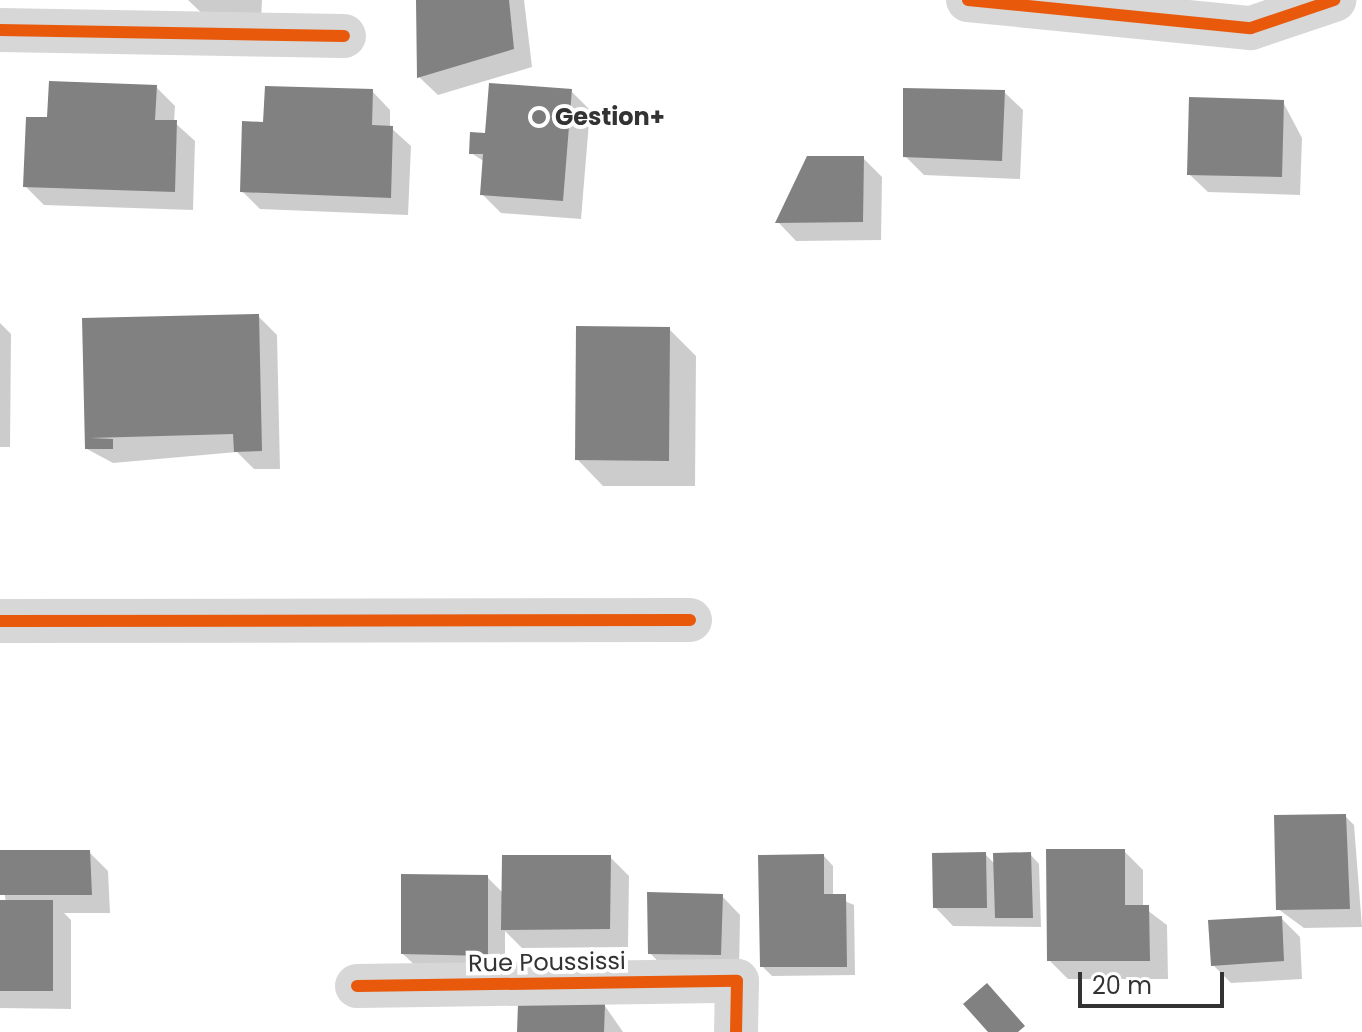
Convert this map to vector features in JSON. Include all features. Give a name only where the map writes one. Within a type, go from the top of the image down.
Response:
[{"type":"street","points":[[968,0],[1251,28],[1334,0]]},
{"type":"street","points":[[0,30],[344,36]]},
{"type":"street","points":[[0,621],[690,620]]},
{"type":"street","name":"Rue Poussissi","points":[[357,986],[737,981],[736,1032]]},
{"type":"building","points":[[416,0],[509,0],[514,49],[417,78]]},
{"type":"building","points":[[49,81],[157,85],[155,120],[177,120],[175,192],[23,187],[26,117],[47,117]]},
{"type":"building","points":[[489,83],[572,89],[563,201],[480,195],[483,154],[469,154],[470,132],[485,133]]},
{"type":"building","points":[[265,86],[373,89],[372,125],[393,126],[391,198],[240,192],[242,121],[263,122]]},
{"type":"building","points":[[903,88],[1005,90],[1002,161],[903,157]]},
{"type":"building","points":[[1189,97],[1284,100],[1282,177],[1187,175]]},
{"type":"building","points":[[807,156],[864,156],[863,222],[775,223]]},
{"type":"building","points":[[259,314],[262,451],[234,452],[233,434],[90,438],[113,439],[113,449],[85,449],[82,318]]},
{"type":"building","points":[[576,326],[670,327],[669,461],[575,460]]},
{"type":"building","points":[[1346,814],[1350,909],[1276,910],[1274,815]]},
{"type":"building","points":[[1046,849],[1125,849],[1125,905],[1149,905],[1150,961],[1047,961]]},
{"type":"building","points":[[0,850],[90,850],[92,895],[0,895]]},
{"type":"building","points":[[986,852],[987,908],[933,908],[932,853]]},
{"type":"building","points":[[1031,852],[1033,918],[995,918],[993,853]]},
{"type":"building","points":[[824,854],[824,894],[846,894],[847,967],[760,967],[758,855]]},
{"type":"building","points":[[502,855],[611,855],[610,929],[501,930]]},
{"type":"building","points":[[401,874],[488,875],[488,956],[401,954]]},
{"type":"building","points":[[647,892],[723,894],[721,955],[648,954]]},
{"type":"building","points":[[0,900],[53,900],[53,991],[0,991]]},
{"type":"building","points":[[1282,916],[1284,961],[1211,966],[1208,920]]},
{"type":"building","points":[[987,983],[1025,1026],[1018,1032],[988,1032],[963,1004]]},
{"type":"building","points":[[518,1004],[605,1004],[604,1032],[517,1032]]},
{"type":"cycle path","points":[[968,0],[1251,28],[1334,0]]},
{"type":"cycle path","points":[[0,30],[344,36]]},
{"type":"cycle path","points":[[0,621],[690,620]]},
{"type":"cycle path","points":[[357,986],[737,981],[736,1032]]},
{"type":"place","name":"Gestion+","points":[[539,117]]}]
